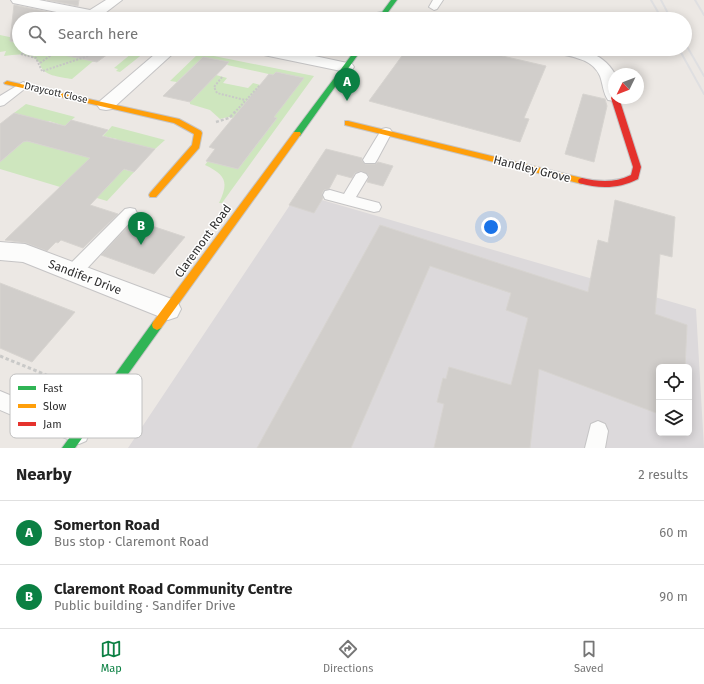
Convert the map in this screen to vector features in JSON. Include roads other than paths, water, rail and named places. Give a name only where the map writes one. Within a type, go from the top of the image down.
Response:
[{"type":"street","points":[[18,0],[78,12]]},
{"type":"street","points":[[97,12],[115,0]]},
{"type":"street","points":[[385,12],[394,0]]},
{"type":"street","points":[[106,105],[162,56]]},
{"type":"street","points":[[293,56],[346,67]]},
{"type":"street","name":"Claremont Road","points":[[121,374],[354,56]]},
{"type":"street","name":"Handley Grove","points":[[585,56],[599,62],[606,71],[608,78]]},
{"type":"street","name":"Draycott Close","points":[[6,82],[176,121],[198,133],[196,146],[153,195]]},
{"type":"street","name":"Handley Grove","points":[[348,123],[582,181],[605,186],[622,185],[635,177],[637,167],[616,104]]},
{"type":"street","name":"Sandifer Drive","points":[[0,251],[25,253],[168,309]]},
{"type":"lane","points":[[0,102],[23,85]]},
{"type":"lane","points":[[370,160],[386,132]]},
{"type":"lane","points":[[347,200],[361,177]]},
{"type":"lane","points":[[330,194],[374,207]]},
{"type":"lane","points":[[73,272],[130,213]]},
{"type":"lane","points":[[0,400],[10,406]]},
{"type":"railway","points":[[651,0],[658,12]]},
{"type":"railway","points":[[661,0],[667,12]]},
{"type":"railway","points":[[695,0],[704,15]]},
{"type":"railway","points":[[692,55],[704,76]]},
{"type":"railway","points":[[683,56],[704,94]]},
{"type":"place","name":"Somerton Road","points":[[347,101]]},
{"type":"place","name":"Claremont Road Community Centre","points":[[141,245]]}]
